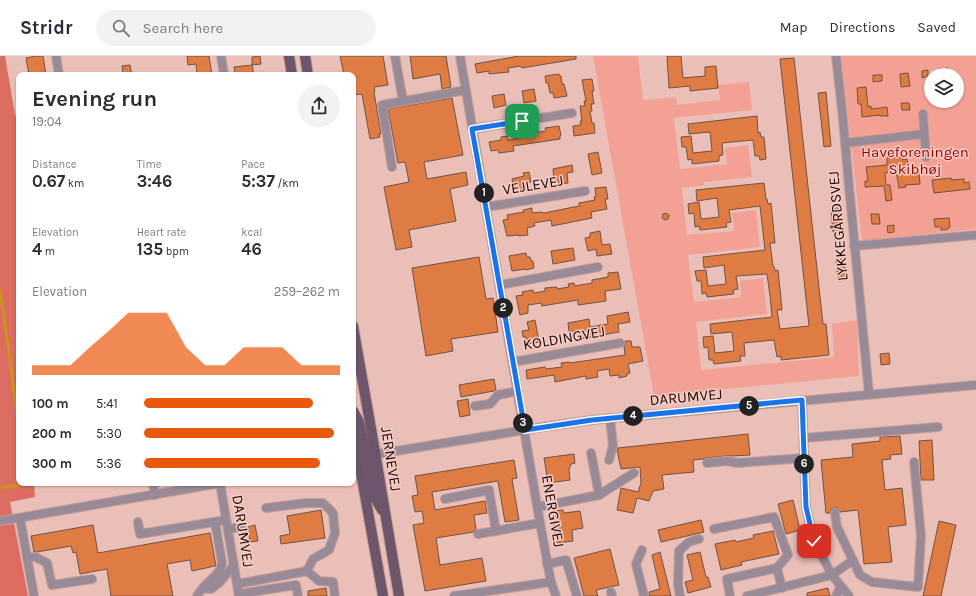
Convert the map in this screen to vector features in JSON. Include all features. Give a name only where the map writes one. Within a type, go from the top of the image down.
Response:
[{"type":"main road","points":[[289,56],[292,72]]},
{"type":"main road","points":[[305,56],[308,72]]},
{"type":"main road","name":"JERNEVEJ","points":[[356,343],[399,596]]},
{"type":"main road","points":[[356,416],[359,422],[365,449],[375,454]]},
{"type":"main road","points":[[356,457],[369,461],[375,498],[385,515]]},
{"type":"main road","name":"JERNEVEJ","points":[[356,457],[383,596]]},
{"type":"street","points":[[56,56],[59,72]]},
{"type":"street","points":[[221,56],[224,72]]},
{"type":"street","points":[[395,56],[402,101]]},
{"type":"street","name":"ENERGIVEJ","points":[[460,56],[547,564],[556,596]]},
{"type":"street","name":"LYKKEGÅRDSVEJ","points":[[836,56],[842,106],[868,394]]},
{"type":"street","points":[[392,167],[382,105],[466,90]]},
{"type":"street","points":[[472,129],[572,113]]},
{"type":"street","points":[[923,114],[926,157]]},
{"type":"street","points":[[845,143],[924,134]]},
{"type":"street","name":"VEJLEVEJ","points":[[486,207],[585,191]]},
{"type":"street","points":[[854,246],[976,236]]},
{"type":"street","points":[[500,285],[598,267]]},
{"type":"street","name":"KOLDINGVEJ","points":[[513,362],[620,343]]},
{"type":"street","name":"DARUMVEJ","points":[[356,457],[610,418],[976,385]]},
{"type":"street","points":[[475,406],[490,404],[498,394],[518,391]]},
{"type":"street","points":[[802,400],[806,507],[814,541],[832,575],[848,596]]},
{"type":"street","points":[[609,460],[613,446],[610,418]]},
{"type":"street","points":[[804,438],[938,427]]},
{"type":"street","points":[[591,453],[599,495]]},
{"type":"street","points":[[707,463],[728,461],[737,463],[804,458]]},
{"type":"street","points":[[835,513],[837,527],[860,575],[872,582],[918,587],[921,536],[914,462]]},
{"type":"street","points":[[538,507],[599,495],[634,473]]},
{"type":"street","points":[[154,486],[155,495]]},
{"type":"street","name":"DARUMVEJ","points":[[0,521],[204,486]]},
{"type":"street","name":"DARUMVEJ","points":[[221,486],[239,595]]},
{"type":"street","points":[[445,499],[489,490],[496,531]]},
{"type":"street","points":[[266,508],[306,503],[322,503],[333,513],[335,533],[329,550],[313,559],[307,571],[319,582],[332,582],[335,596]]},
{"type":"street","points":[[714,529],[774,517],[788,555],[777,568],[727,579],[730,596]]},
{"type":"street","points":[[20,518],[34,596]]},
{"type":"street","points":[[138,522],[140,534],[226,520]]},
{"type":"street","points":[[197,596],[222,568],[215,522]]},
{"type":"street","points":[[478,534],[540,523]]},
{"type":"street","points":[[228,529],[241,527]]},
{"type":"street","points":[[680,596],[678,585],[679,551],[689,542],[699,539]]},
{"type":"street","points":[[642,550],[636,564],[644,596]]},
{"type":"street","points":[[27,558],[35,557],[47,562],[52,585],[92,579]]},
{"type":"street","points":[[547,564],[566,560],[577,596]]},
{"type":"street","points":[[747,596],[832,575],[853,560]]},
{"type":"street","points":[[203,588],[210,589],[220,582],[234,565]]},
{"type":"street","points":[[777,568],[782,588]]},
{"type":"street","name":"DARUMVEJ","points":[[237,584],[307,571]]},
{"type":"street","points":[[454,596],[551,582]]},
{"type":"street","points":[[239,595],[296,586],[298,596]]},
{"type":"street","points":[[836,596],[841,586]]},
{"type":"green space","points":[[593,56],[638,56],[643,100],[676,97],[677,105],[720,100],[718,85],[749,82],[752,110],[674,118],[680,169],[727,164],[725,148],[748,145],[752,177],[704,182],[704,185],[682,188],[687,235],[734,231],[732,213],[756,210],[760,247],[688,255],[694,302],[741,297],[740,281],[763,278],[767,314],[696,322],[701,370],[834,357],[832,324],[857,320],[859,376],[654,396]]},
{"type":"green space","name":"Haveforeningen Skibhøj","points":[[841,56],[976,56],[976,229],[862,241]]},
{"type":"shaded area","points":[[0,56],[5,56],[16,118],[16,486],[34,486],[35,497],[10,502],[28,596],[0,596]]},
{"type":"building","points":[[43,56],[46,72],[28,72],[26,58]]},
{"type":"building","points":[[187,56],[209,56],[212,72],[197,72],[196,64],[188,65]]},
{"type":"building","points":[[260,56],[261,64],[252,65],[252,57]]},
{"type":"building","points":[[340,56],[383,56],[388,85],[374,87],[381,134],[379,134],[380,137],[370,139],[362,94],[356,95],[356,72],[343,72]]},
{"type":"building","points":[[410,56],[446,56],[451,87],[442,89],[440,74],[413,79]]},
{"type":"building","points":[[519,56],[576,56],[576,59],[522,68],[521,66],[508,68],[509,72],[489,74],[489,71],[477,73],[475,64]]},
{"type":"building","points":[[667,56],[681,56],[683,78],[705,76],[705,67],[716,66],[718,88],[690,91],[690,86],[669,88]]},
{"type":"building","points":[[794,58],[823,324],[826,324],[829,355],[781,360],[781,356],[777,357],[774,340],[744,343],[745,356],[740,356],[741,361],[714,364],[713,360],[709,360],[708,347],[704,348],[703,337],[713,336],[715,353],[734,351],[732,332],[711,334],[710,324],[772,317],[770,296],[767,274],[736,276],[738,289],[733,290],[734,294],[707,297],[706,293],[702,294],[701,281],[697,281],[695,271],[706,270],[708,286],[726,284],[724,265],[704,268],[703,257],[765,250],[760,206],[729,210],[731,222],[726,223],[727,227],[700,230],[699,226],[695,227],[694,213],[689,214],[688,204],[699,202],[701,219],[719,217],[717,198],[697,201],[696,190],[764,183],[766,199],[768,204],[771,203],[775,243],[770,243],[773,266],[775,271],[778,270],[782,310],[777,310],[780,329],[809,326],[780,59]]},
{"type":"building","points":[[130,65],[131,72],[123,72],[122,66]]},
{"type":"building","points":[[252,65],[253,72],[235,72],[234,67]]},
{"type":"building","points":[[922,71],[924,71],[924,77],[922,78]]},
{"type":"building","points":[[908,73],[910,86],[901,87],[900,74]]},
{"type":"building","points":[[559,74],[561,76],[562,84],[564,84],[567,96],[554,98],[553,93],[550,93],[545,76]]},
{"type":"building","points":[[873,75],[882,75],[882,81],[873,82]]},
{"type":"building","points":[[592,79],[594,104],[591,104],[592,111],[590,111],[592,123],[594,123],[595,133],[574,136],[573,126],[581,125],[580,121],[582,121],[580,106],[585,106],[584,101],[586,101],[582,80]]},
{"type":"building","points":[[866,87],[868,107],[871,106],[871,109],[887,107],[888,116],[880,115],[862,117],[861,104],[858,104],[857,88]]},
{"type":"building","points":[[534,89],[536,101],[524,103],[522,91]]},
{"type":"building","points":[[826,92],[831,146],[824,147],[818,93]]},
{"type":"building","points":[[504,94],[506,105],[494,108],[492,96]]},
{"type":"building","points":[[452,98],[463,155],[424,162],[427,179],[466,172],[468,185],[450,189],[456,221],[409,230],[412,247],[396,250],[384,187],[409,182],[405,162],[398,163],[388,109]]},
{"type":"building","points":[[901,103],[909,103],[910,110],[902,110]]},
{"type":"building","points":[[757,116],[758,133],[760,132],[761,137],[764,137],[766,159],[760,160],[759,156],[755,156],[753,140],[722,143],[723,155],[719,156],[719,161],[692,164],[692,159],[688,160],[686,147],[682,147],[681,137],[691,136],[693,153],[712,151],[710,132],[689,134],[688,124]]},
{"type":"building","points":[[559,126],[561,135],[560,139],[513,146],[514,151],[499,153],[498,150],[491,151],[489,142],[501,140],[501,137],[507,136],[508,140],[520,138],[519,135],[546,131],[545,128]]},
{"type":"building","points":[[598,152],[602,173],[592,175],[588,154]]},
{"type":"building","points":[[903,157],[903,160],[907,159],[909,174],[919,173],[920,184],[905,185],[906,187],[899,188],[896,171],[885,173],[886,185],[890,185],[892,200],[886,201],[884,186],[865,187],[865,181],[868,181],[866,167],[887,165],[887,158]]},
{"type":"building","points":[[572,165],[573,172],[567,173],[568,183],[559,184],[558,180],[554,181],[553,169]]},
{"type":"building","points":[[529,172],[531,182],[526,183],[527,190],[517,192],[517,187],[514,189],[512,179],[524,176],[523,173]]},
{"type":"building","points":[[951,178],[951,180],[964,179],[964,183],[969,182],[970,189],[934,193],[932,180]]},
{"type":"building","points":[[606,187],[608,199],[605,199],[607,209],[591,212],[592,218],[552,226],[551,220],[534,223],[535,226],[527,228],[528,235],[507,236],[503,220],[508,219],[507,215],[524,212],[523,210],[532,208],[532,213],[544,213],[579,206],[579,203],[595,200],[595,188]]},
{"type":"building","points":[[838,208],[841,239],[835,240],[831,209]]},
{"type":"building","points":[[666,213],[669,215],[668,219],[665,220],[662,218],[663,214]]},
{"type":"building","points":[[871,214],[879,214],[880,224],[872,224]]},
{"type":"building","points":[[949,218],[950,227],[948,229],[941,230],[941,227],[935,227],[934,219]]},
{"type":"building","points":[[894,225],[894,232],[888,233],[887,226]]},
{"type":"building","points":[[600,231],[602,245],[610,244],[612,254],[597,256],[596,249],[588,251],[585,238],[590,237],[590,233]]},
{"type":"building","points":[[573,248],[575,260],[553,264],[551,251]]},
{"type":"building","points":[[526,253],[527,257],[530,257],[531,261],[533,261],[534,268],[512,271],[509,256]]},
{"type":"building","points":[[479,257],[486,299],[493,298],[498,332],[451,339],[453,351],[426,356],[412,268]]},
{"type":"building","points":[[844,259],[846,280],[838,281],[836,260]]},
{"type":"building","points":[[618,272],[621,289],[605,291],[606,301],[578,305],[578,300],[542,306],[541,303],[528,305],[528,313],[520,315],[516,296],[523,295],[522,292],[533,290],[534,293],[545,291],[545,288],[557,287],[557,289],[569,287],[568,284],[574,283],[575,286],[592,283],[592,280],[608,277],[608,273]]},
{"type":"building","points":[[628,312],[630,322],[618,324],[619,332],[580,339],[578,330],[569,332],[568,323],[589,319],[590,327],[608,324],[607,316]]},
{"type":"building","points":[[535,320],[539,342],[527,344],[526,337],[523,337],[522,331],[529,330],[527,322]]},
{"type":"building","points":[[625,341],[631,341],[632,347],[640,347],[643,361],[628,364],[630,373],[627,374],[627,376],[619,378],[619,375],[610,376],[609,369],[597,371],[598,377],[586,379],[586,376],[555,382],[554,375],[527,379],[526,370],[545,367],[546,369],[562,367],[561,363],[625,355]]},
{"type":"building","points":[[889,353],[890,364],[881,365],[880,354]]},
{"type":"building","points":[[494,379],[496,390],[461,397],[459,385]]},
{"type":"building","points":[[468,399],[470,415],[460,417],[457,401]]},
{"type":"building","points":[[748,434],[750,455],[693,460],[694,472],[662,475],[664,489],[653,491],[649,501],[637,498],[633,513],[617,510],[621,488],[638,492],[641,483],[640,467],[621,469],[617,450],[618,448]]},
{"type":"building","points":[[900,436],[902,454],[890,455],[891,459],[882,460],[885,490],[902,488],[906,525],[888,527],[892,562],[864,564],[858,510],[840,512],[837,508],[835,508],[831,509],[830,513],[826,513],[821,460],[853,457],[852,444],[880,441],[880,437]]},
{"type":"building","points":[[932,440],[934,480],[921,480],[919,441]]},
{"type":"building","points":[[574,454],[575,463],[571,464],[569,470],[570,480],[548,483],[544,458]]},
{"type":"building","points":[[514,460],[517,478],[512,479],[519,520],[505,522],[498,481],[432,492],[435,510],[485,501],[487,513],[474,515],[476,529],[473,532],[436,538],[440,565],[482,558],[486,581],[425,591],[413,525],[424,523],[422,511],[415,512],[412,496],[418,495],[415,476]]},
{"type":"building","points":[[793,500],[800,530],[786,534],[778,504]]},
{"type":"building","points":[[321,510],[325,538],[281,544],[280,536],[290,534],[287,516]]},
{"type":"building","points":[[563,510],[564,513],[580,511],[583,528],[572,530],[573,541],[557,543],[552,511]]},
{"type":"building","points":[[701,520],[704,532],[661,542],[658,530]]},
{"type":"building","points":[[939,521],[956,525],[941,596],[923,596]]},
{"type":"building","points":[[93,525],[98,553],[210,533],[216,566],[192,571],[190,560],[167,564],[173,596],[111,596],[107,569],[80,574],[76,552],[73,553],[71,546],[34,552],[31,536]]},
{"type":"building","points":[[255,525],[258,541],[250,542],[248,527]]},
{"type":"building","points":[[773,531],[779,554],[741,562],[742,565],[721,570],[715,544],[735,540],[736,542],[754,538],[753,535]]},
{"type":"building","points":[[610,549],[619,585],[596,590],[598,596],[584,596],[574,558]]},
{"type":"building","points":[[660,552],[671,596],[649,596],[649,592],[660,589],[652,555]]},
{"type":"building","points":[[700,552],[706,577],[708,577],[711,587],[688,593],[685,582],[693,580],[687,555]]},
{"type":"building","points":[[326,588],[327,596],[308,596],[308,591]]},
{"type":"building","points":[[828,588],[830,596],[807,596],[807,593]]},
{"type":"waterway","points":[[0,291],[16,408]]},
{"type":"waterway","points":[[0,488],[16,485]]},
{"type":"route","points":[[522,121],[472,129],[525,430],[592,420],[802,400],[806,507],[814,541]]}]
